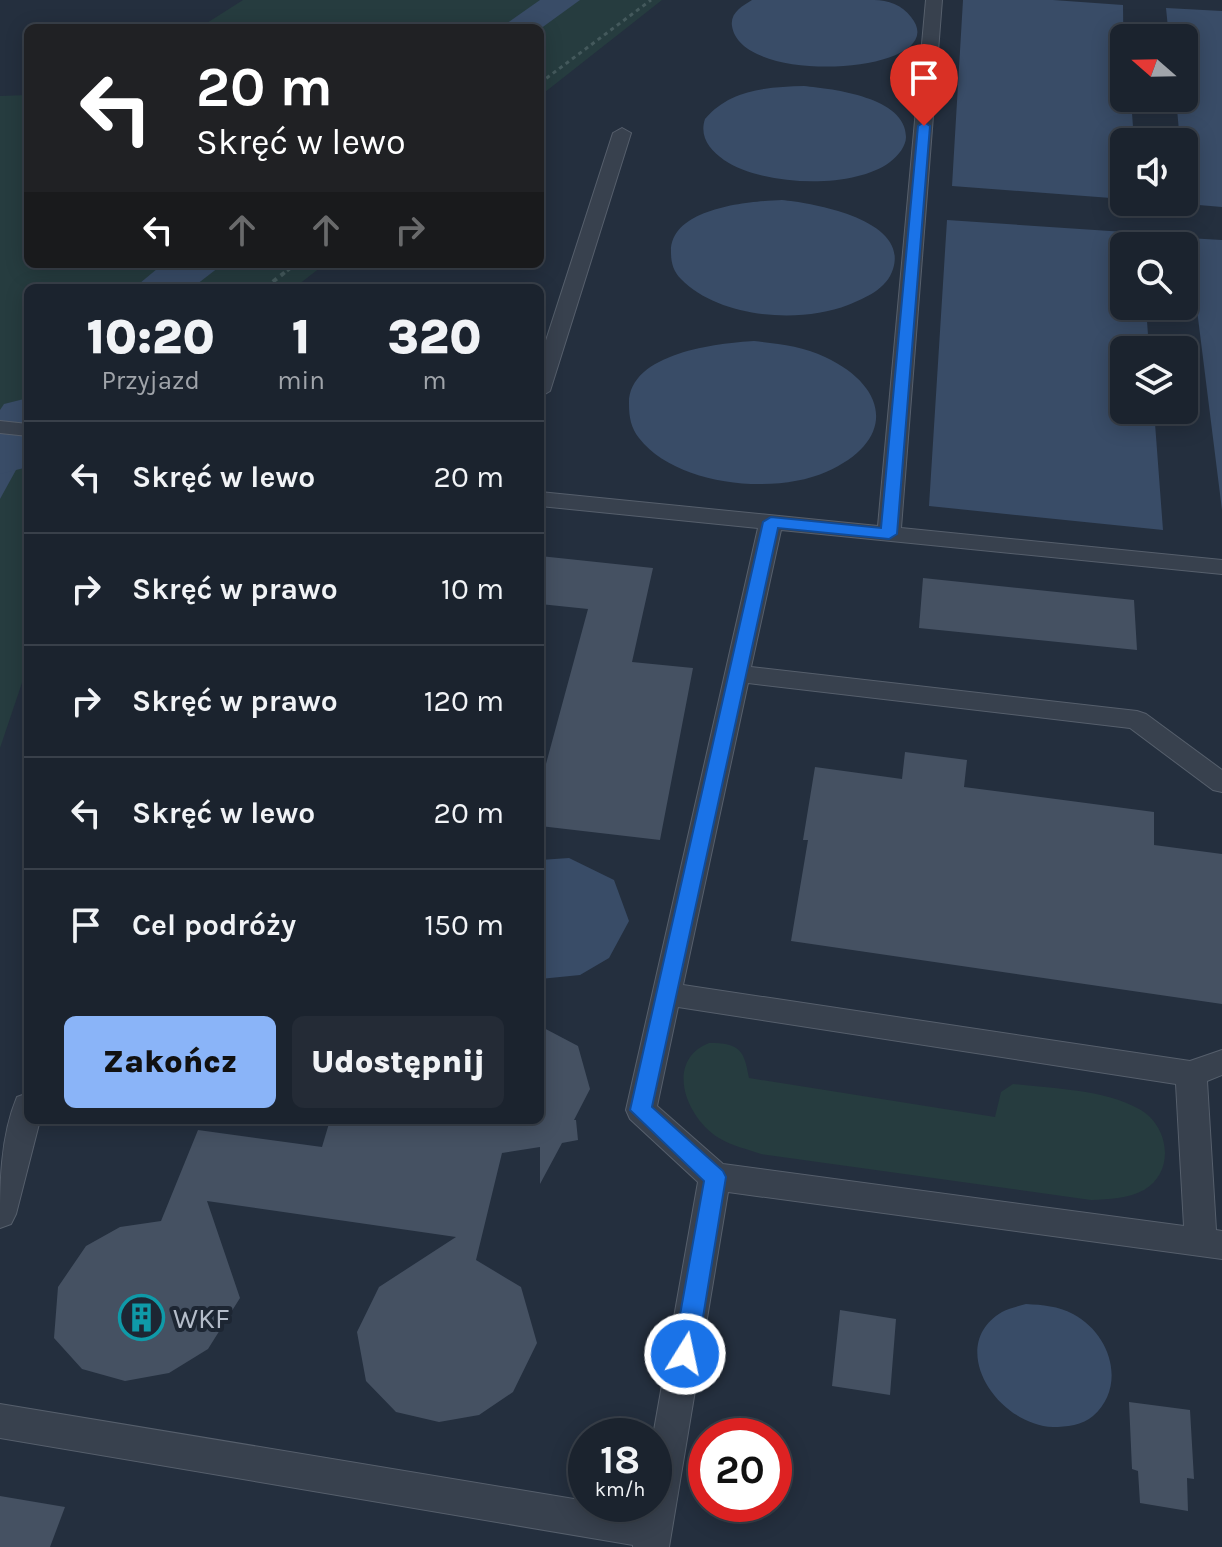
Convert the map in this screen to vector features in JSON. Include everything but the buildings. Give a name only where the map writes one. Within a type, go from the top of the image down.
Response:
[{"type":"lane","points":[[889,534],[934,0]]},
{"type":"lane","points":[[544,378],[622,133]]},
{"type":"lane","points":[[0,427],[24,430]]},
{"type":"lane","points":[[544,499],[1222,567]]},
{"type":"lane","points":[[771,522],[641,1110],[715,1177],[1211,1244],[1191,1074]]},
{"type":"lane","points":[[737,674],[1137,720],[1222,783]]},
{"type":"lane","points":[[666,994],[1191,1074],[1222,1062]]},
{"type":"lane","points":[[0,1214],[24,1121]]},
{"type":"lane","points":[[0,1421],[653,1538],[715,1177]]},
{"type":"path","points":[[544,80],[651,0]]},
{"type":"path","points":[[270,284],[291,268]]},
{"type":"green space","points":[[243,0],[662,0],[544,93],[544,24],[205,24]]},
{"type":"green space","points":[[24,95],[24,268],[320,268],[299,284],[24,284],[24,677],[0,748],[0,96]]},
{"type":"green space","points":[[709,1043],[739,1050],[749,1078],[995,1117],[1001,1092],[1013,1084],[1110,1097],[1139,1109],[1157,1126],[1165,1148],[1161,1172],[1154,1182],[1138,1193],[1091,1200],[761,1154],[719,1138],[707,1129],[689,1104],[684,1076],[687,1063],[695,1051]]},
{"type":"water","points":[[540,0],[580,0],[544,26],[506,24]]},
{"type":"water","points":[[752,0],[884,1],[899,6],[911,17],[917,36],[904,51],[877,61],[842,66],[805,66],[770,59],[744,46],[732,26],[735,14]]},
{"type":"water","points":[[963,0],[1053,0],[1123,5],[1123,24],[1110,24],[1110,112],[1132,112],[1133,128],[1110,128],[1110,198],[952,186]]},
{"type":"water","points":[[1166,8],[1222,11],[1222,207],[1198,205],[1198,128],[1179,128],[1177,112],[1198,112],[1198,24],[1168,24]]},
{"type":"water","points":[[804,86],[849,93],[881,104],[903,123],[906,137],[901,151],[874,171],[831,181],[807,181],[741,169],[724,160],[710,147],[703,132],[705,119],[726,101],[763,89]]},
{"type":"water","points":[[782,200],[835,210],[873,226],[887,238],[894,252],[893,269],[886,282],[875,292],[848,305],[828,311],[784,315],[760,314],[716,302],[697,292],[678,276],[671,252],[674,237],[684,225],[698,216],[733,205]]},
{"type":"water","points":[[947,220],[1125,232],[1110,232],[1110,320],[1147,320],[1148,336],[1110,336],[1110,424],[1155,424],[1163,530],[929,506]]},
{"type":"water","points":[[1198,239],[1222,240],[1222,510],[1198,318]]},
{"type":"water","points":[[158,268],[218,268],[197,284],[139,284]]},
{"type":"water","points":[[754,341],[817,353],[847,370],[863,384],[873,399],[876,415],[873,431],[864,446],[848,460],[826,472],[805,479],[754,484],[727,482],[677,467],[656,454],[639,438],[631,422],[629,404],[633,387],[643,373],[659,362],[698,348]]},
{"type":"water","points":[[0,445],[24,449],[24,455],[0,499]]},
{"type":"water","points":[[569,858],[614,880],[629,921],[609,958],[580,975],[544,979],[544,860]]},
{"type":"water","points":[[1026,1304],[1044,1305],[1073,1314],[1097,1334],[1105,1347],[1112,1376],[1110,1390],[1103,1404],[1084,1422],[1053,1427],[1032,1423],[997,1398],[985,1381],[978,1362],[978,1343],[986,1326],[1002,1312]]},
{"type":"waterway","points":[[0,454],[24,423]]},
{"type":"place","name":"WKF","points":[[142,1318]]},
{"type":"route","points":[[685,1354],[715,1177],[641,1110],[771,522],[889,534],[924,126]]}]
